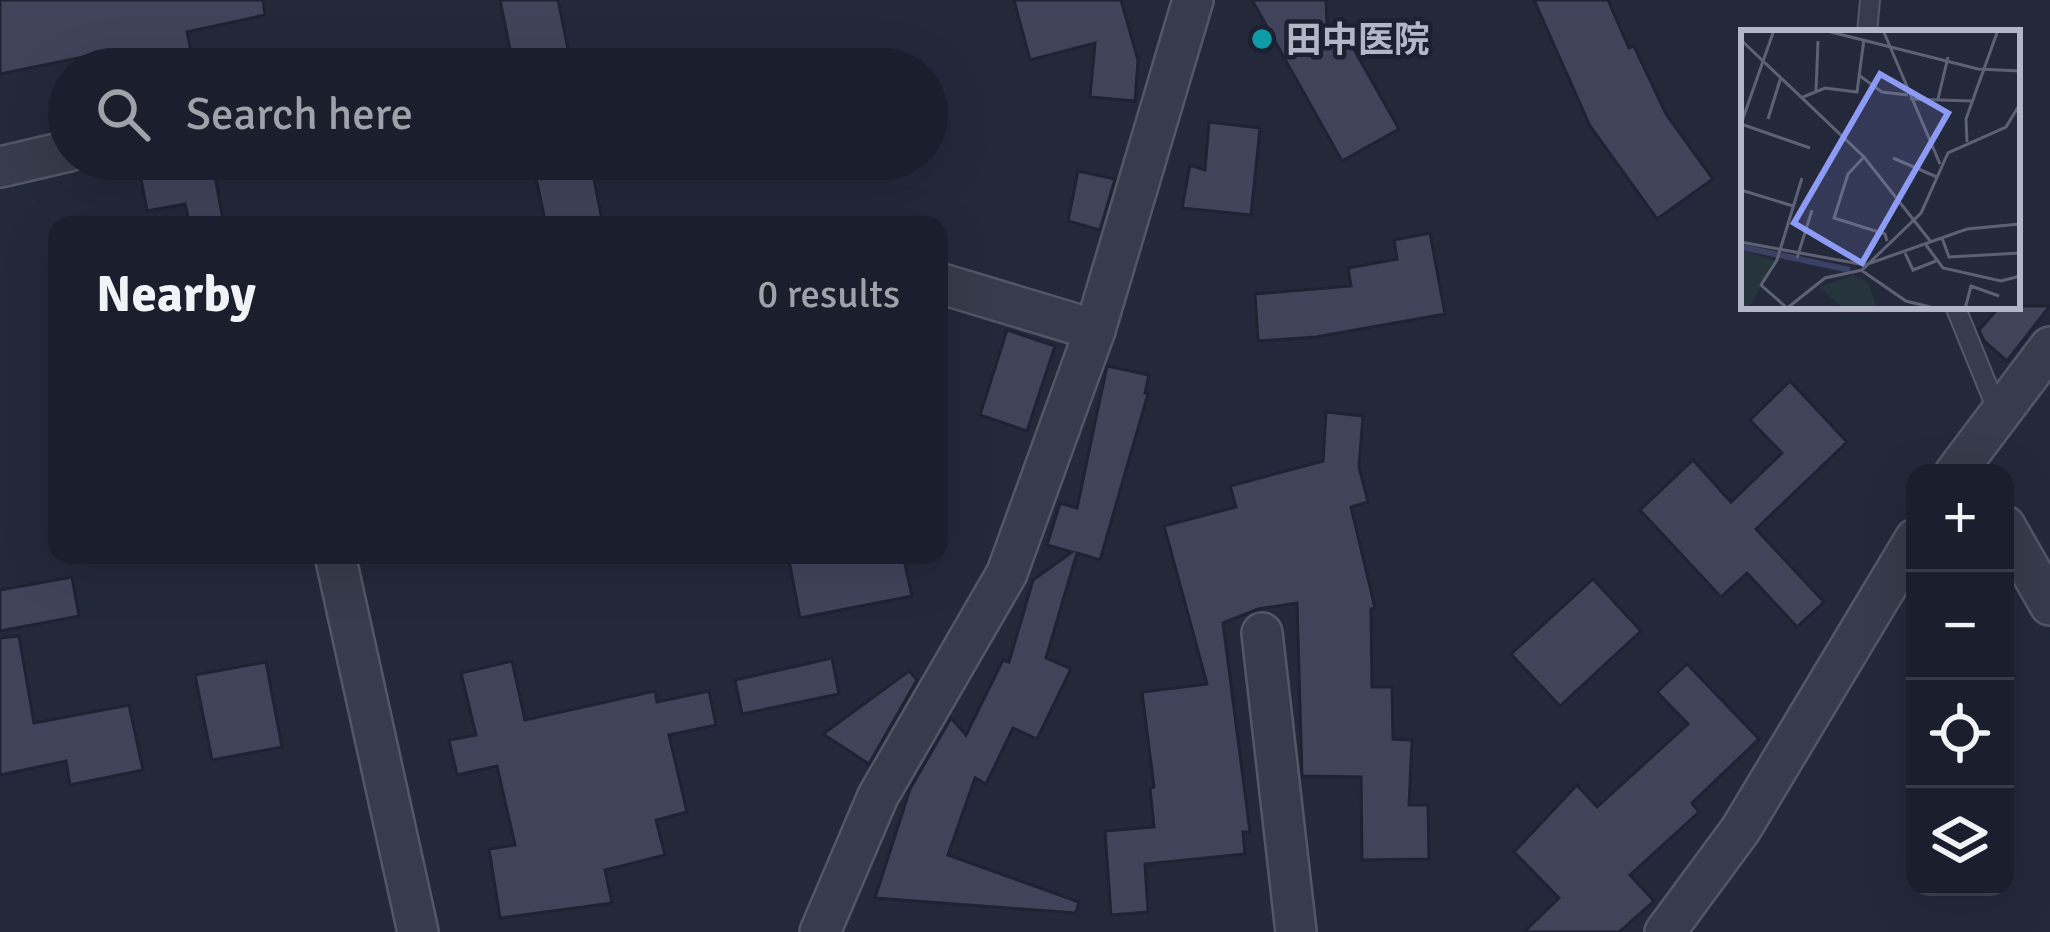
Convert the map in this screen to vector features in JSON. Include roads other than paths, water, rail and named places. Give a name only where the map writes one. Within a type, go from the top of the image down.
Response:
[{"type":"street","points":[[820,932],[878,796],[1007,573],[1095,330],[1193,0]]},
{"type":"street","points":[[0,166],[48,156]]},
{"type":"street","points":[[948,287],[1095,330]]},
{"type":"street","points":[[1967,464],[1998,412],[2050,347]]},
{"type":"street","points":[[2014,542],[2050,605]]},
{"type":"street","points":[[1665,932],[1741,829],[1906,554]]},
{"type":"street","points":[[337,564],[418,932]]},
{"type":"street","points":[[1262,633],[1296,932]]},
{"type":"lane","points":[[1868,30],[1870,0]]},
{"type":"lane","points":[[1956,309],[1998,412]]},
{"type":"place","name":"田中医院","points":[[1262,39]]}]
